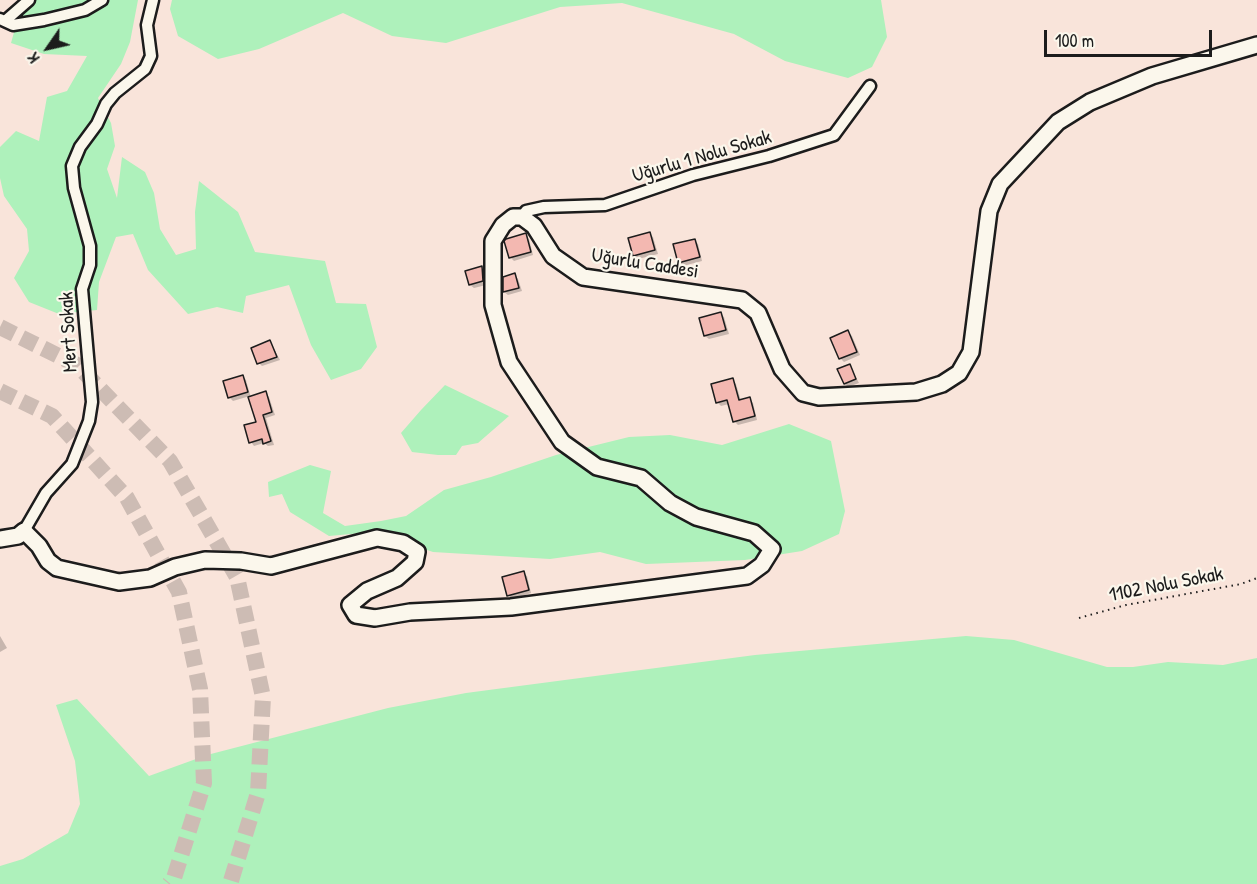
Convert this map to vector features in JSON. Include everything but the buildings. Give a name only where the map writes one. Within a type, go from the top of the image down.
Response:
[{"type":"street","points":[[29,0],[3,20],[13,25],[44,20],[85,10],[102,0]]},
{"type":"street","name":"Mert Sokak","points":[[24,531],[46,494],[72,464],[84,437],[91,411],[82,289],[90,265],[90,246],[74,188],[72,166],[80,147],[97,124],[106,104],[115,93],[145,69],[151,56],[147,25],[153,0]]},
{"type":"street","name":"Uğurlu Caddesi","points":[[522,217],[534,226],[553,256],[583,277],[742,300],[758,313],[782,369],[803,393],[819,397],[916,393],[942,384],[959,373],[971,352],[989,211],[1000,184],[1058,122],[1090,102],[1152,76],[1257,45]]},
{"type":"street","name":"Uğurlu 1 Nolu Sokak","points":[[522,217],[526,211],[543,207],[605,204],[693,175],[770,156],[834,135],[870,86]]},
{"type":"street","points":[[0,539],[18,536],[24,531],[39,546],[48,561],[57,568],[119,582],[150,578],[175,567],[205,560],[241,561],[271,566],[377,538],[403,543],[417,552],[415,562],[397,578],[367,591],[350,605],[356,615],[375,618],[410,612],[511,607],[747,576],[762,565],[772,549],[754,532],[696,517],[670,503],[641,478],[597,467],[562,442],[509,363],[493,305],[493,241],[503,225],[513,217],[522,217]]},
{"type":"path","name":"1102 Nolu Sokak","points":[[1079,618],[1126,605],[1241,584],[1257,578]]},
{"type":"green space","points":[[23,0],[138,0],[130,42],[121,64],[98,98],[111,123],[115,146],[107,169],[117,198],[122,157],[145,172],[154,193],[160,229],[176,255],[196,249],[195,212],[199,181],[238,212],[255,252],[325,261],[336,303],[366,304],[377,347],[361,369],[331,380],[311,345],[289,285],[246,296],[243,313],[217,307],[188,314],[148,270],[133,234],[116,237],[99,282],[97,310],[59,314],[29,302],[14,278],[29,251],[27,229],[4,196],[0,178],[0,147],[16,131],[39,141],[47,97],[67,91],[87,56],[44,54],[11,43]]},
{"type":"green space","points":[[172,0],[881,0],[887,37],[872,67],[848,78],[785,61],[734,34],[622,3],[560,7],[446,43],[392,36],[343,13],[259,49],[218,59],[178,36],[170,9]]},
{"type":"green space","points":[[445,385],[509,416],[478,443],[462,446],[456,455],[412,452],[401,433]]},
{"type":"green space","points":[[789,424],[831,441],[845,511],[839,534],[802,551],[745,560],[646,564],[600,552],[550,559],[433,552],[373,532],[329,536],[290,512],[282,494],[269,497],[268,482],[310,465],[331,471],[323,513],[345,526],[381,521],[406,516],[444,490],[556,455],[629,437],[670,435],[722,445]]},
{"type":"green space","points":[[966,636],[1014,640],[1107,667],[1133,667],[1168,662],[1223,665],[1257,658],[1257,884],[0,884],[0,866],[23,859],[68,833],[80,804],[75,761],[56,705],[77,699],[149,776],[207,755],[388,708],[466,693],[755,655]]},
{"type":"tunnel","points":[[0,327],[77,365],[170,461],[237,577],[263,697],[258,793],[230,884]]},
{"type":"tunnel","points":[[0,391],[52,416],[127,498],[179,592],[200,689],[204,783],[174,878],[169,884]]}]
